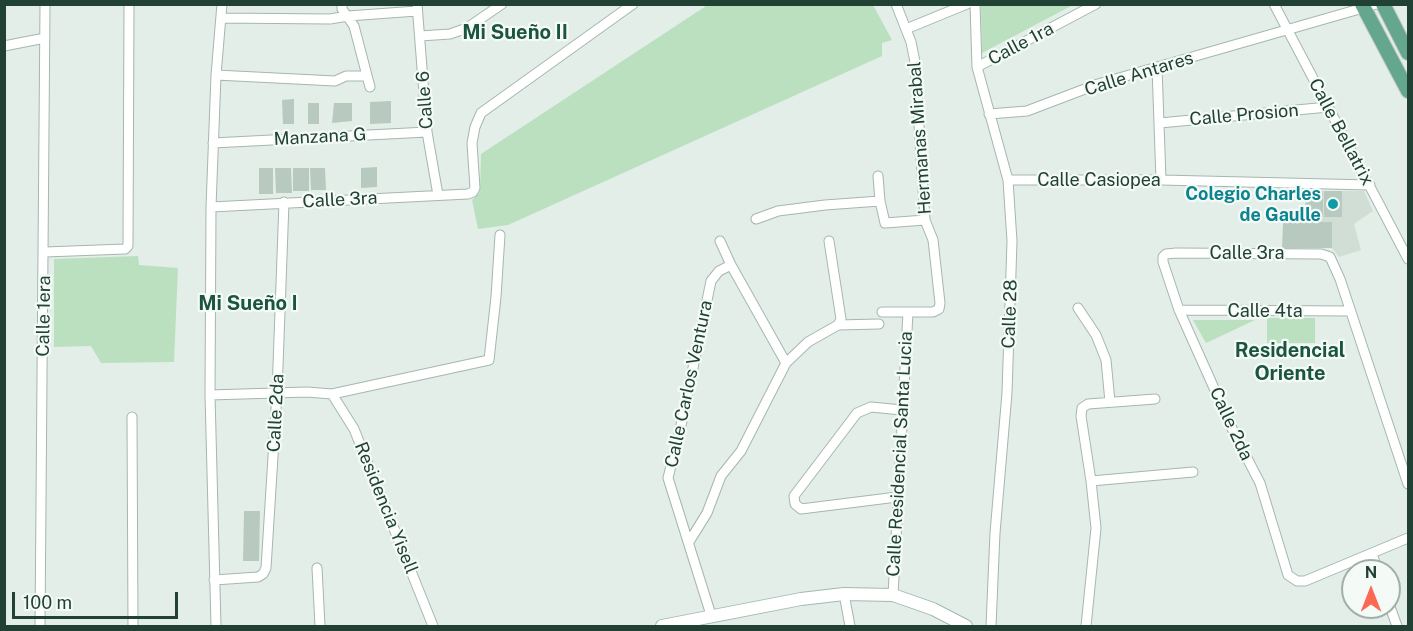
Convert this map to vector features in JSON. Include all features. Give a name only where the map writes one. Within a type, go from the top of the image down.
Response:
[{"type":"main road","points":[[1383,4],[1408,53]]},
{"type":"main road","points":[[1368,6],[1408,91]]},
{"type":"street","name":"Calle 1era","points":[[40,627],[45,252],[45,4]]},
{"type":"street","points":[[45,252],[125,249],[128,246],[129,4]]},
{"type":"street","points":[[216,627],[210,395],[211,207],[216,75],[222,4]]},
{"type":"street","points":[[342,4],[342,9],[354,26],[370,87]]},
{"type":"street","points":[[420,36],[450,34],[468,28],[502,4]]},
{"type":"street","name":"Calle 3ra","points":[[211,207],[473,192],[475,188],[472,143],[481,113],[633,4]]},
{"type":"street","name":"Hermanas Mirabal","points":[[896,4],[911,42],[915,63],[925,220],[933,240],[940,303],[939,309],[933,312],[908,312]]},
{"type":"street","points":[[906,29],[967,4]]},
{"type":"street","name":"Calle 28","points":[[975,4],[977,67],[1008,180],[1012,241],[1007,393],[995,533],[991,627]]},
{"type":"street","name":"Calle 1ra","points":[[977,67],[1096,4]]},
{"type":"street","name":"Calle Bellatrix","points":[[1274,4],[1408,260]]},
{"type":"street","name":"Calle Antares","points":[[989,114],[1026,111],[1098,84],[1368,6]]},
{"type":"street","points":[[221,18],[330,19],[417,8]]},
{"type":"street","name":"Calle 6","points":[[417,8],[427,132],[438,195]]},
{"type":"street","points":[[4,46],[45,38]]},
{"type":"street","points":[[1157,68],[1161,180]]},
{"type":"street","points":[[216,75],[335,81],[346,76],[367,76]]},
{"type":"street","name":"Calle Prosion","points":[[1160,123],[1328,107]]},
{"type":"street","name":"Manzana G","points":[[213,142],[427,132]]},
{"type":"street","points":[[878,176],[885,223],[925,220]]},
{"type":"street","name":"Calle Casiopea","points":[[1008,180],[1161,180],[1370,185]]},
{"type":"street","points":[[756,219],[778,211],[880,201]]},
{"type":"street","name":"Calle 2da","points":[[214,580],[258,577],[264,574],[266,568],[277,393],[284,202]]},
{"type":"street","points":[[210,395],[332,394],[489,360],[500,235]]},
{"type":"street","points":[[720,241],[786,363]]},
{"type":"street","points":[[688,542],[707,513],[721,476],[741,451],[786,363],[808,342],[838,325],[842,319],[829,241]]},
{"type":"street","name":"Calle 3ra","points":[[1163,257],[1166,254],[1210,253],[1321,254],[1330,257],[1350,311]]},
{"type":"street","name":"Calle 2da","points":[[1163,257],[1179,310],[1235,435],[1260,483],[1288,575],[1305,581],[1372,554]]},
{"type":"street","name":"Calle Carlos Ventura","points":[[711,615],[668,478],[711,280],[719,271],[731,265]]},
{"type":"street","points":[[1078,308],[1096,335],[1106,360],[1110,402]]},
{"type":"street","name":"Calle 4ta","points":[[1179,310],[1350,311]]},
{"type":"street","points":[[1350,311],[1408,482]]},
{"type":"street","points":[[882,312],[908,312]]},
{"type":"street","name":"Calle Residencial Santa Lucia","points":[[892,595],[908,312]]},
{"type":"street","points":[[838,325],[879,324]]},
{"type":"street","name":"Residencia Yisell","points":[[332,394],[354,429],[433,627]]},
{"type":"street","points":[[1086,627],[1096,528],[1081,416],[1082,408],[1088,404],[1155,399]]},
{"type":"street","points":[[897,497],[801,509],[795,504],[794,496],[857,412],[871,407],[902,410]]},
{"type":"street","points":[[132,417],[133,627]]},
{"type":"street","points":[[1091,481],[1193,472]]},
{"type":"street","points":[[1374,559],[1372,554],[1408,537]]},
{"type":"street","points":[[317,568],[320,627]]},
{"type":"street","points":[[844,594],[850,627]]},
{"type":"street","points":[[665,626],[711,615],[844,594],[892,595],[933,609],[964,626]]},
{"type":"shaded area","points":[[1306,191],[1364,191],[1373,211],[1354,224],[1361,250],[1339,257],[1332,248],[1283,248],[1283,222],[1305,222]]},
{"type":"green space","points":[[709,4],[873,5],[892,40],[882,43],[882,56],[508,225],[478,229],[472,200],[480,192],[481,154]]},
{"type":"green space","points":[[981,4],[1073,4],[1073,5],[982,53]]},
{"type":"green space","points":[[138,256],[139,265],[178,268],[174,362],[101,363],[91,346],[54,347],[54,259]]},
{"type":"green space","points":[[1267,318],[1315,318],[1315,343],[1267,343]]},
{"type":"green space","points":[[1193,320],[1255,320],[1206,343]]},
{"type":"building","points":[[294,99],[294,124],[283,124],[282,100]]},
{"type":"building","points":[[391,101],[391,123],[370,124],[370,102]]},
{"type":"building","points":[[308,103],[319,103],[319,124],[308,124]]},
{"type":"building","points":[[334,103],[352,103],[352,121],[332,123]]},
{"type":"building","points":[[377,167],[377,187],[361,188],[361,168]]},
{"type":"building","points":[[259,168],[273,168],[273,194],[259,194]]},
{"type":"building","points":[[275,168],[291,168],[292,193],[276,193]]},
{"type":"building","points":[[293,168],[309,168],[309,191],[293,191]]},
{"type":"building","points":[[310,168],[325,168],[326,190],[311,190]]},
{"type":"building","points":[[1306,191],[1323,191],[1323,217],[1305,217]]},
{"type":"building","name":"Colegio Charles de Gaulle","points":[[1324,191],[1342,191],[1342,217],[1324,217]]},
{"type":"building","points":[[1283,222],[1332,222],[1332,248],[1282,248]]},
{"type":"building","points":[[244,511],[260,511],[259,561],[243,561]]},
{"type":"place","name":"Colegio Charles de Gaulle","points":[[1333,204]]},
{"type":"district","name":"Mi Sueño II","points":[[515,33]]},
{"type":"district","name":"Mi Sueño I","points":[[248,304]]},
{"type":"district","name":"Residencial Oriente","points":[[1290,362]]}]
